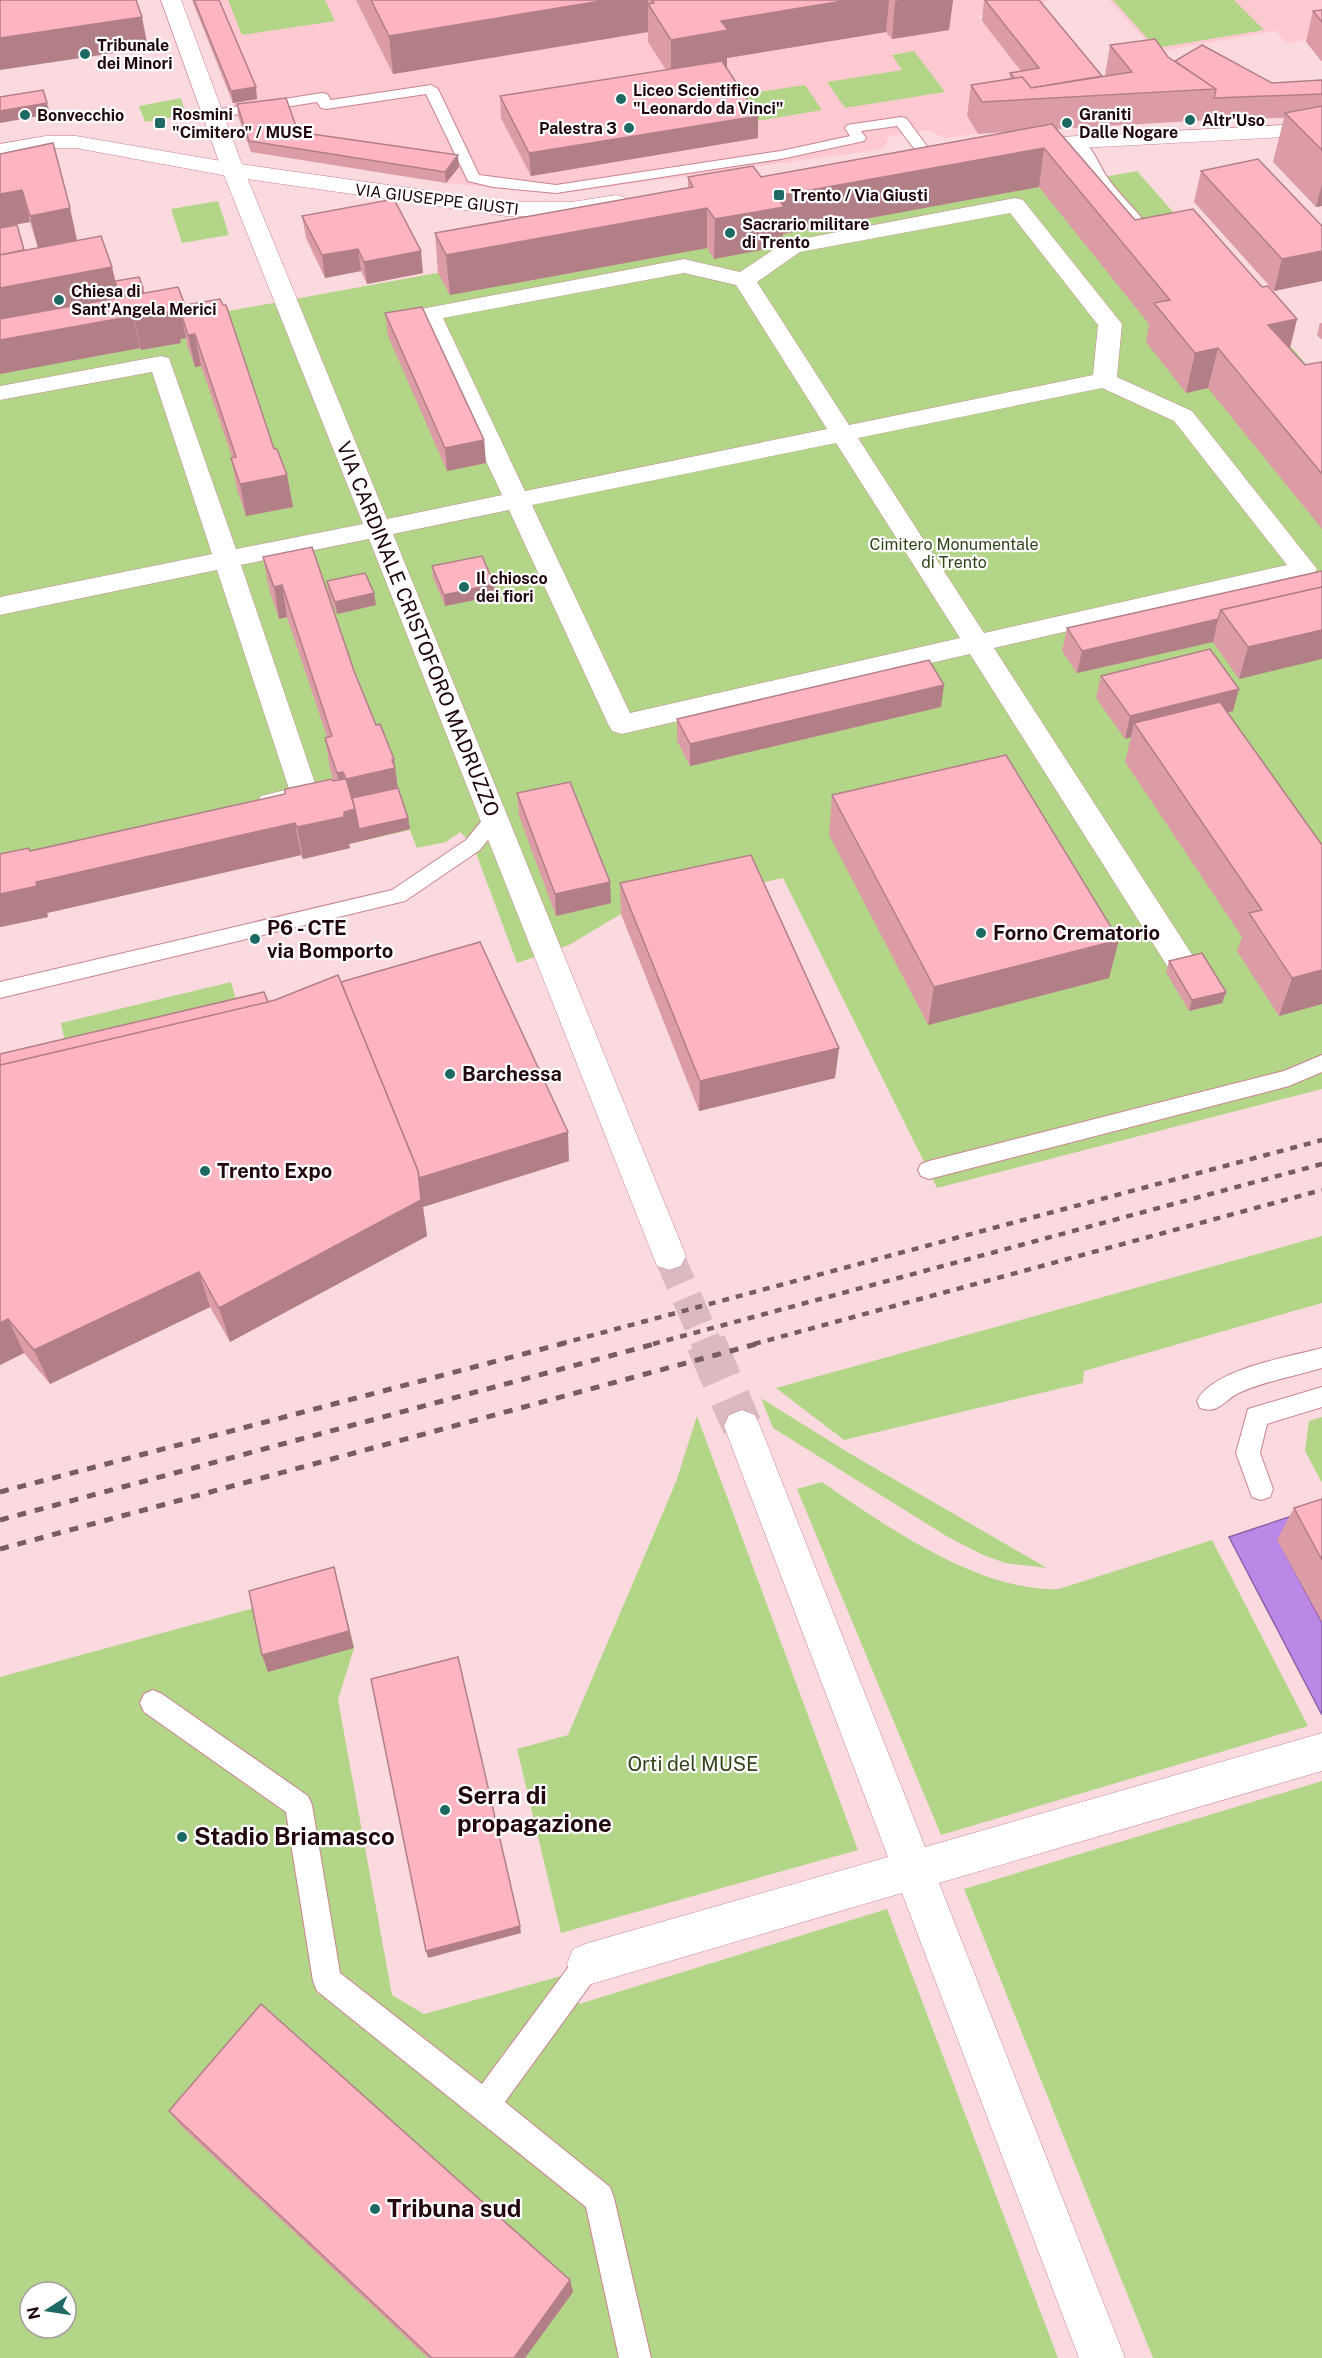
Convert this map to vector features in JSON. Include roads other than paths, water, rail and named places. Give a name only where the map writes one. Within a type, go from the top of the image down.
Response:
[{"type":"street","name":"VIA CARDINALE CRISTOFORO MADRUZZO","points":[[171,0],[233,170],[669,1256]]},
{"type":"street","points":[[998,148],[1322,129]]},
{"type":"street","name":"VIA GIUSEPPE GIUSTI","points":[[0,150],[46,142],[76,142],[233,170],[507,210],[572,208],[638,199]]},
{"type":"street","points":[[744,280],[793,248],[1015,205],[1110,324],[1105,380]]},
{"type":"street","points":[[0,606],[517,500],[841,433],[1105,380],[1183,416],[1304,569],[976,644],[622,724],[517,500],[429,314],[684,266],[744,280],[841,433],[976,644],[1182,964]]},
{"type":"street","points":[[0,393],[161,363],[305,795],[249,808]]},
{"type":"street","points":[[742,1426],[1102,2358]]},
{"type":"street","points":[[588,1964],[1322,1752]]},
{"type":"lane","points":[[214,114],[322,97],[326,105],[431,89],[473,178],[493,183],[556,189],[781,155],[859,138],[852,128],[902,120],[927,157]]},
{"type":"lane","points":[[1076,142],[1089,158],[1100,178],[1141,228],[1151,230]]},
{"type":"lane","points":[[0,990],[398,896],[473,845],[495,818]]},
{"type":"lane","points":[[929,1170],[1289,1078],[1322,1063]]},
{"type":"lane","points":[[1209,1401],[1232,1384],[1322,1358]]},
{"type":"lane","points":[[1261,1489],[1248,1453],[1257,1417],[1322,1397]]},
{"type":"lane","points":[[153,1703],[298,1805],[327,1981],[599,2198],[635,2358]]},
{"type":"lane","points":[[485,2105],[588,1964]]},
{"type":"tunnel","points":[[669,1256],[707,1344]]},
{"type":"tunnel","points":[[706,1343],[742,1426]]},
{"type":"railway","points":[[560,1344],[1322,1140]]},
{"type":"railway","points":[[653,1344],[1322,1164]]},
{"type":"railway","points":[[754,1344],[1322,1190]]},
{"type":"railway","points":[[0,1492],[565,1343]]},
{"type":"railway","points":[[0,1520],[658,1343]]},
{"type":"railway","points":[[0,1549],[760,1343]]},
{"type":"place","name":"Tribunale dei Minori","points":[[85,54]]},
{"type":"place","name":"Liceo Scientifico \"Leonardo da Vinci\"","points":[[621,99]]},
{"type":"place","name":"Bonvecchio","points":[[25,115]]},
{"type":"place","name":"Altr'Uso","points":[[1190,120]]},
{"type":"place","name":"Rosmini \"Cimitero\" / MUSE","points":[[160,123]]},
{"type":"place","name":"Graniti Dalle Nogare","points":[[1067,123]]},
{"type":"place","name":"Palestra 3","points":[[629,128]]},
{"type":"place","name":"Trento / Via Giusti","points":[[779,195]]},
{"type":"place","name":"Sacrario militare di Trento","points":[[730,233]]},
{"type":"place","name":"Chiesa di Sant'Angela Merici","points":[[59,300]]},
{"type":"place","name":"Il chiosco dei fiori","points":[[464,587]]},
{"type":"place","name":"Forno Crematorio","points":[[981,933]]},
{"type":"place","name":"P6 - CTE via Bomporto","points":[[255,939]]},
{"type":"place","name":"Barchessa","points":[[450,1074]]},
{"type":"place","name":"Trento Expo","points":[[205,1171]]},
{"type":"place","name":"Serra di propagazione","points":[[445,1810]]},
{"type":"place","name":"Stadio Briamasco","points":[[182,1837]]},
{"type":"place","name":"Tribuna sud","points":[[375,2209]]},
{"type":"park label","name":"Cimitero Monumentale di Trento","points":[[954,553]]},
{"type":"park label","name":"Orti del MUSE","points":[[693,1764]]}]
